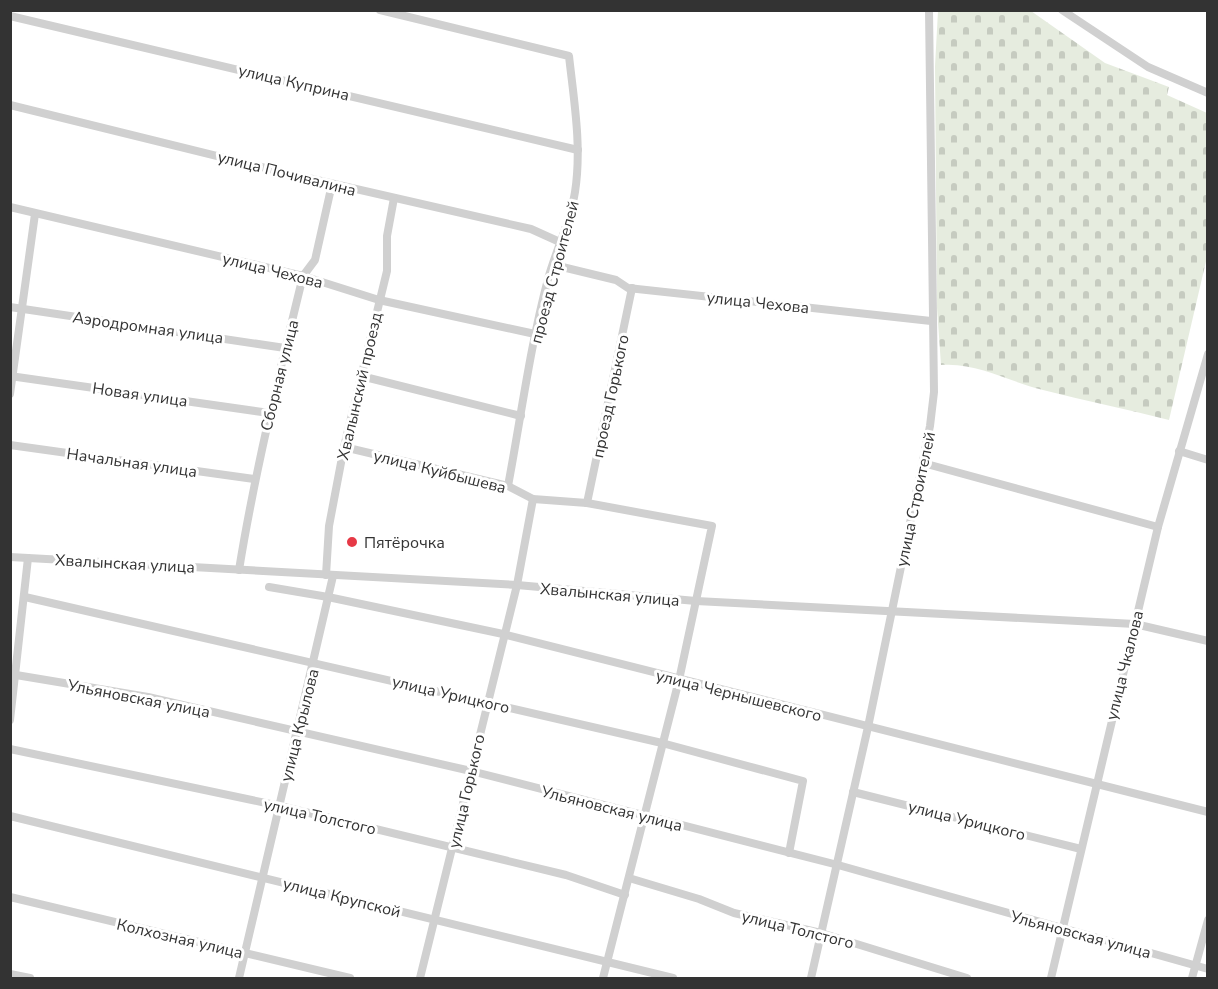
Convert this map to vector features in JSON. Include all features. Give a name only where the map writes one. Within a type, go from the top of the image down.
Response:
[{"type":"street","name":"проезд Строителей","points":[[380,10],[569,56],[578,150],[575,192],[536,334],[508,486]]},
{"type":"street","name":"улица Строителей","points":[[811,978],[868,727],[923,463],[934,392],[931,321],[929,10]]},
{"type":"street","points":[[1062,10],[1148,67],[1208,93]]},
{"type":"street","name":"улица Куприна","points":[[10,16],[578,150]]},
{"type":"street","name":"улица Почивалина","points":[[10,105],[332,184],[531,228],[562,243]]},
{"type":"street","name":"Сборная улица","points":[[239,570],[254,479],[269,413],[303,276],[315,260],[332,184]]},
{"type":"street","name":"Хвалынский проезд","points":[[329,576],[329,526],[344,447],[387,271],[387,236],[394,198]]},
{"type":"street","name":"улица Чехова","points":[[10,207],[303,276],[379,300],[536,334]]},
{"type":"street","points":[[10,394],[35,214]]},
{"type":"street","name":"улица Чехова","points":[[554,265],[616,280],[632,288],[931,321]]},
{"type":"street","name":"проезд Горького","points":[[587,503],[632,288]]},
{"type":"street","name":"Аэродромная улица","points":[[10,307],[285,348]]},
{"type":"street","name":"улица Чкалова","points":[[1050,978],[1064,930],[1081,849],[1158,527],[1208,354]]},
{"type":"street","name":"Новая улица","points":[[12,376],[269,413]]},
{"type":"street","points":[[361,376],[521,416]]},
{"type":"street","name":"Начальная улица","points":[[10,445],[254,479]]},
{"type":"street","name":"улица Куйбышева","points":[[344,447],[508,486],[533,499],[587,503],[712,526],[696,601]]},
{"type":"street","points":[[1179,451],[1208,460]]},
{"type":"street","points":[[923,463],[1158,527]]},
{"type":"street","name":"улица Горького","points":[[420,978],[486,702],[517,585],[533,499]]},
{"type":"street","name":"Хвалынская улица","points":[[10,557],[517,585],[696,601],[1134,624],[1208,641]]},
{"type":"street","points":[[10,720],[13,674],[25,597],[28,558]]},
{"type":"street","name":"улица Крылова","points":[[239,978],[261,877],[314,664],[328,597],[329,576]]},
{"type":"street","name":"улица Чернышевского","points":[[269,587],[328,597],[503,634],[1208,812]]},
{"type":"street","name":"улица Урицкого","points":[[25,597],[662,743],[803,781],[789,853]]},
{"type":"street","points":[[603,978],[679,680],[696,601]]},
{"type":"street","name":"Ульяновская улица","points":[[13,674],[148,697],[471,771],[838,865],[1208,969]]},
{"type":"street","name":"улица Толстого","points":[[10,749],[280,806],[566,874],[625,895]]},
{"type":"street","name":"улица Урицкого","points":[[853,792],[1081,849]]},
{"type":"street","name":"улица Крупской","points":[[10,816],[673,978]]},
{"type":"street","name":"улица Толстого","points":[[629,878],[699,899],[734,913],[821,933],[967,978]]},
{"type":"street","name":"Колхозная улица","points":[[10,897],[350,978]]},
{"type":"street","points":[[1191,978],[1208,920]]},
{"type":"street","points":[[10,974],[30,978]]},
{"type":"green space","points":[[938,11],[1031,11],[1105,63],[1169,87],[1167,95],[1207,113],[1207,257],[1169,420],[1030,387],[980,369],[941,365],[937,308],[935,66]]},
{"type":"place","name":"Пятёрочка","points":[[352,542]]}]
